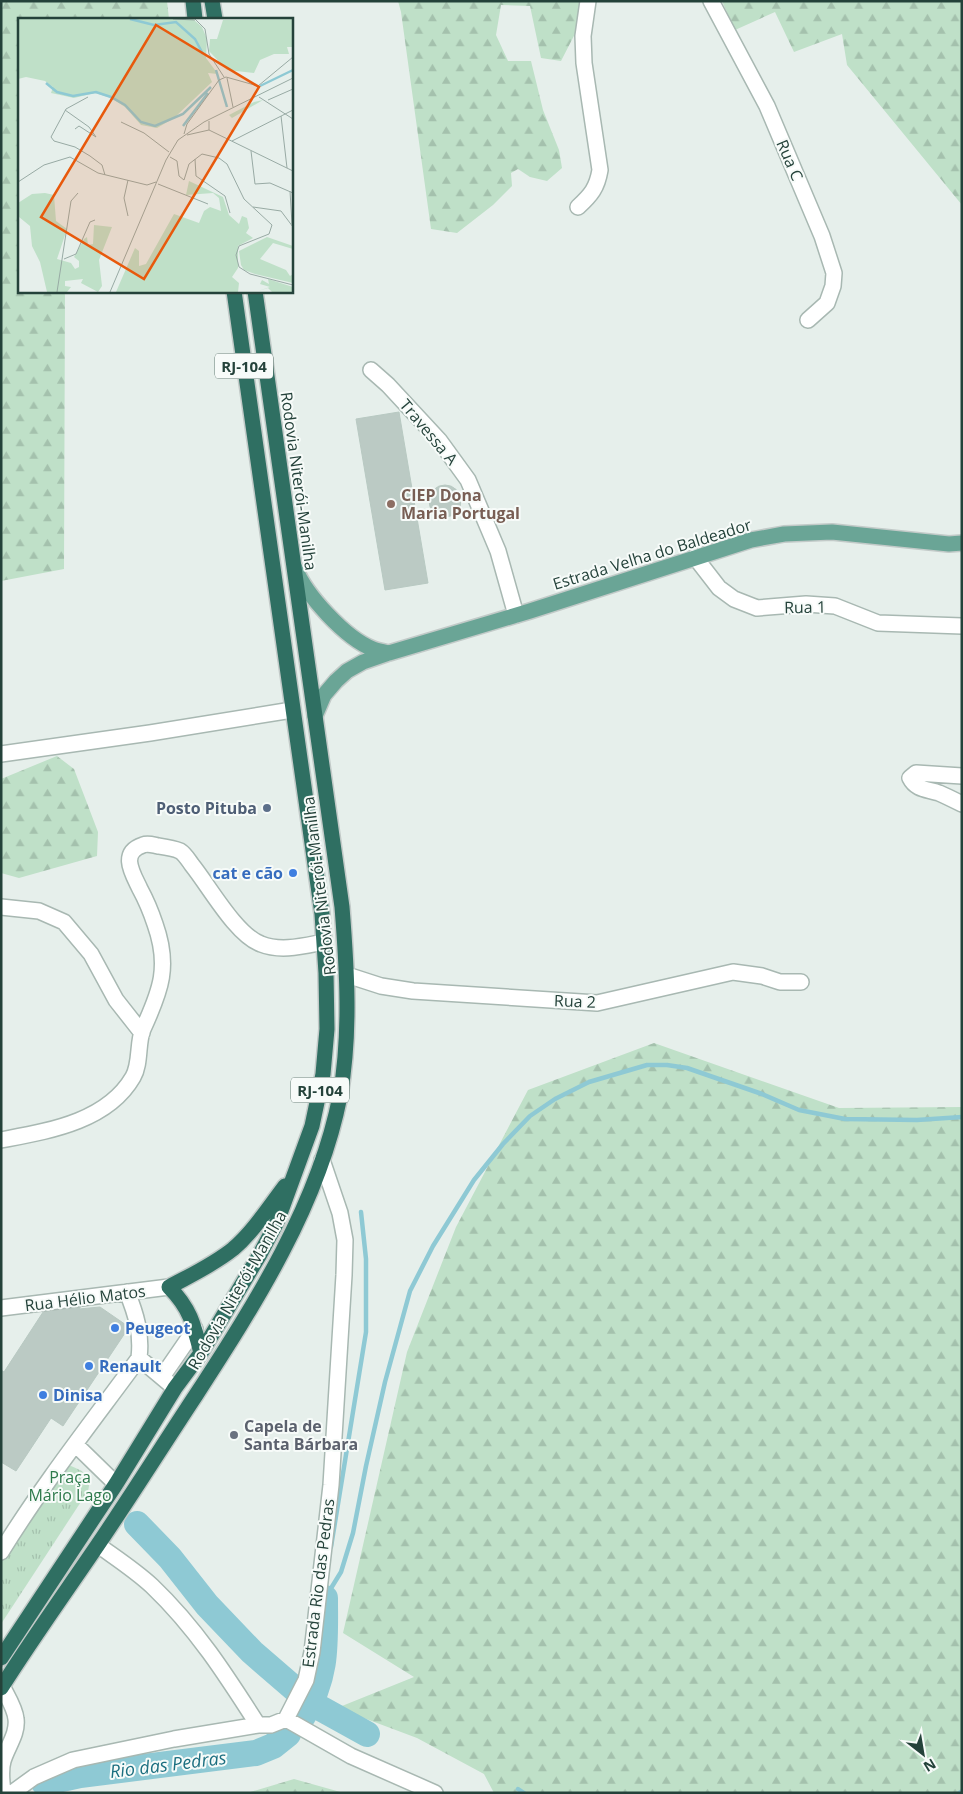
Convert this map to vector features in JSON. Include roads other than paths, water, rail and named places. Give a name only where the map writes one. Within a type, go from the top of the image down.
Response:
[{"type":"highway","points":[[193,1],[195,18]]},
{"type":"highway","points":[[212,1],[215,18]]},
{"type":"highway","name":"Rodovia Niterói-Manilha","points":[[1,1658],[116,1484],[175,1388],[201,1353],[259,1256],[277,1222],[298,1167],[312,1126],[323,1074],[327,1029],[324,942],[317,879],[234,292]]},
{"type":"highway","name":"Rodovia Niterói-Manilha","points":[[2,1687],[48,1615],[98,1545],[239,1327],[289,1240],[322,1160],[339,1097],[345,1061],[348,1014],[342,907],[291,559],[255,292]]},
{"type":"highway","points":[[201,1353],[186,1306],[169,1287],[212,1264],[234,1249],[270,1206],[298,1167]]},
{"type":"main road","name":"Estrada Velha do Baldeador","points":[[315,716],[324,695],[336,681],[347,671],[363,662],[750,540],[784,534],[832,532],[962,544]]},
{"type":"main road","points":[[291,559],[300,580],[327,613],[358,641],[373,650],[389,653]]},
{"type":"street","points":[[578,207],[589,197],[598,184],[600,170],[584,63],[583,36],[588,1]]},
{"type":"street","name":"Rua C","points":[[712,1],[767,106],[822,236],[834,273],[833,286],[827,303],[808,320]]},
{"type":"street","name":"Travessa A","points":[[371,370],[388,385],[439,440],[468,480],[498,551],[516,615]]},
{"type":"street","name":"Rua 1","points":[[695,557],[719,588],[734,599],[757,608],[806,604],[835,606],[878,623],[962,626]]},
{"type":"street","points":[[1,754],[150,733],[292,710]]},
{"type":"street","points":[[962,776],[916,773],[910,778],[913,784],[922,789],[938,793],[962,804]]},
{"type":"street","points":[[1,1140],[39,1133],[82,1120],[114,1101],[134,1076],[142,1033],[154,1005],[163,974],[162,950],[156,925],[129,863],[131,853],[138,847],[146,844],[181,852],[200,875],[235,925],[259,944],[279,948],[324,942]]},
{"type":"street","points":[[1,907],[39,911],[64,922],[91,954],[116,1000],[142,1033]]},
{"type":"street","name":"Rua 2","points":[[347,975],[381,986],[413,991],[597,1003],[733,972],[762,976],[780,982],[801,982]]},
{"type":"street","name":"Estrada Rio das Pedras","points":[[286,1719],[306,1680],[312,1652],[331,1485],[345,1240],[340,1213],[322,1160]]},
{"type":"street","name":"Rua Hélio Matos","points":[[1,1308],[169,1287]]},
{"type":"street","points":[[1,1552],[56,1469],[76,1445],[139,1358],[141,1343],[139,1325],[127,1292]]},
{"type":"street","points":[[162,1377],[195,1330]]},
{"type":"street","points":[[139,1358],[175,1388]]},
{"type":"street","points":[[76,1445],[116,1484]]},
{"type":"street","points":[[98,1545],[152,1586],[196,1634],[220,1666],[258,1725]]},
{"type":"street","points":[[2,1687],[16,1717],[16,1727],[1,1769],[3,1793]]},
{"type":"street","points":[[12,1793],[34,1777],[73,1760],[174,1738],[258,1725],[272,1725],[286,1719],[350,1756],[435,1793]]},
{"type":"waterway","points":[[325,1598],[341,1572],[353,1533],[385,1382],[410,1291],[433,1246],[474,1180],[503,1144],[530,1116],[555,1099],[589,1082],[647,1065],[667,1065],[687,1068],[762,1094],[799,1110],[845,1119],[917,1120],[962,1117]]},
{"type":"waterway","points":[[331,1547],[366,1332],[366,1259],[361,1212]]},
{"type":"waterway","points":[[137,1524],[170,1558],[207,1605],[252,1652],[311,1703],[367,1734]]},
{"type":"waterway","name":"Rio das Pedras","points":[[303,1716],[317,1687],[321,1673],[325,1645],[325,1598]]},
{"type":"waterway","name":"Rio das Pedras","points":[[44,1783],[80,1775],[256,1753],[273,1746],[288,1734]]},
{"type":"waterway","name":"Rio das Pedras","points":[[518,1789],[524,1793]]},
{"type":"place","name":"CIEP Dona Maria Portugal","points":[[391,504]]},
{"type":"place","name":"Posto Pituba","points":[[267,808]]},
{"type":"place","name":"cat e cão","points":[[293,873]]},
{"type":"place","name":"Peugeot","points":[[115,1328]]},
{"type":"place","name":"Renault","points":[[89,1366]]},
{"type":"place","name":"Dinisa","points":[[43,1395]]},
{"type":"place","name":"Capela de Santa Bárbara","points":[[234,1435]]},
{"type":"park label","name":"Praça Mário Lago","points":[[70,1486]]}]
